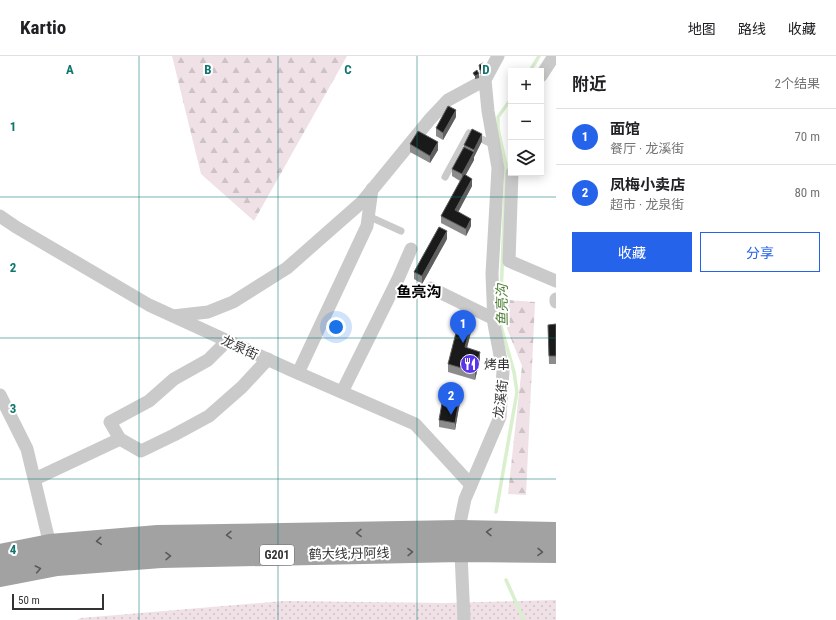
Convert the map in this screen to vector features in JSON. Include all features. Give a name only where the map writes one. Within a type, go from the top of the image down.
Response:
[{"type":"highway","name":"鹤大线;丹阿线","points":[[0,576],[57,565],[161,557],[460,541],[556,532]]},
{"type":"highway","name":"鹤大线;丹阿线","points":[[0,555],[50,545],[158,536],[460,541],[556,552]]},
{"type":"street","points":[[173,316],[208,312],[233,302],[287,268],[362,202],[431,118],[448,100],[485,80],[498,56]]},
{"type":"street","points":[[544,71],[554,56]]},
{"type":"street","name":"龙溪街","points":[[464,620],[460,541],[461,518],[465,499],[500,417],[503,371],[494,319],[492,274],[498,168],[488,111],[485,80]]},
{"type":"street","points":[[512,176],[508,261],[556,281]]},
{"type":"street","points":[[298,373],[367,226],[372,189]]},
{"type":"street","name":"龙泉街","points":[[0,216],[16,227],[149,305],[298,373],[415,424],[472,485]]},
{"type":"street","points":[[342,392],[398,279],[411,249]]},
{"type":"street","points":[[431,288],[494,319]]},
{"type":"street","points":[[227,341],[208,360],[174,379],[149,401],[110,422],[120,439],[141,451],[174,435],[209,416],[242,387],[268,359]]},
{"type":"street","points":[[0,395],[27,448],[50,545]]},
{"type":"street","points":[[35,479],[120,439]]},
{"type":"lane","points":[[445,177],[469,133],[494,145]]},
{"type":"lane","points":[[368,216],[401,231]]},
{"type":"green space","points":[[172,56],[347,56],[254,221],[201,174]]},
{"type":"green space","points":[[508,300],[535,302],[526,495],[508,494],[522,366],[506,326]]},
{"type":"green space","points":[[556,600],[556,620],[77,620],[81,618],[284,601],[445,603]]},
{"type":"building","points":[[483,63],[487,66],[486,70],[484,71],[480,70],[479,65]]},
{"type":"building","points":[[477,70],[479,74],[475,76],[473,73]]},
{"type":"building","points":[[448,106],[456,110],[443,133],[436,128]]},
{"type":"building","points":[[472,129],[482,134],[474,150],[464,145]]},
{"type":"building","points":[[418,131],[438,142],[430,156],[410,144]]},
{"type":"building","points":[[464,147],[474,152],[462,174],[452,169]]},
{"type":"building","points":[[464,174],[472,179],[455,210],[471,219],[466,229],[441,216]]},
{"type":"building","points":[[439,227],[447,231],[422,276],[414,272]]},
{"type":"building","points":[[459,321],[471,324],[465,347],[480,352],[475,372],[448,364]]},
{"type":"building","points":[[556,324],[556,356],[549,356],[548,325]]},
{"type":"building","points":[[444,392],[460,395],[455,423],[439,420]]},
{"type":"waterway","name":"鱼亮沟","points":[[532,68],[539,56]]},
{"type":"waterway","name":"鱼亮沟","points":[[496,512],[517,392],[514,372],[500,323],[506,165],[498,129],[498,117],[508,103]]},
{"type":"waterway","points":[[506,580],[524,620]]},
{"type":"place","name":"面馆","points":[[463,343]]},
{"type":"place","name":"烤串","points":[[470,364]]},
{"type":"place","name":"凤梅小卖店","points":[[451,415]]},
{"type":"district","name":"鱼亮沟","points":[[419,292]]}]
